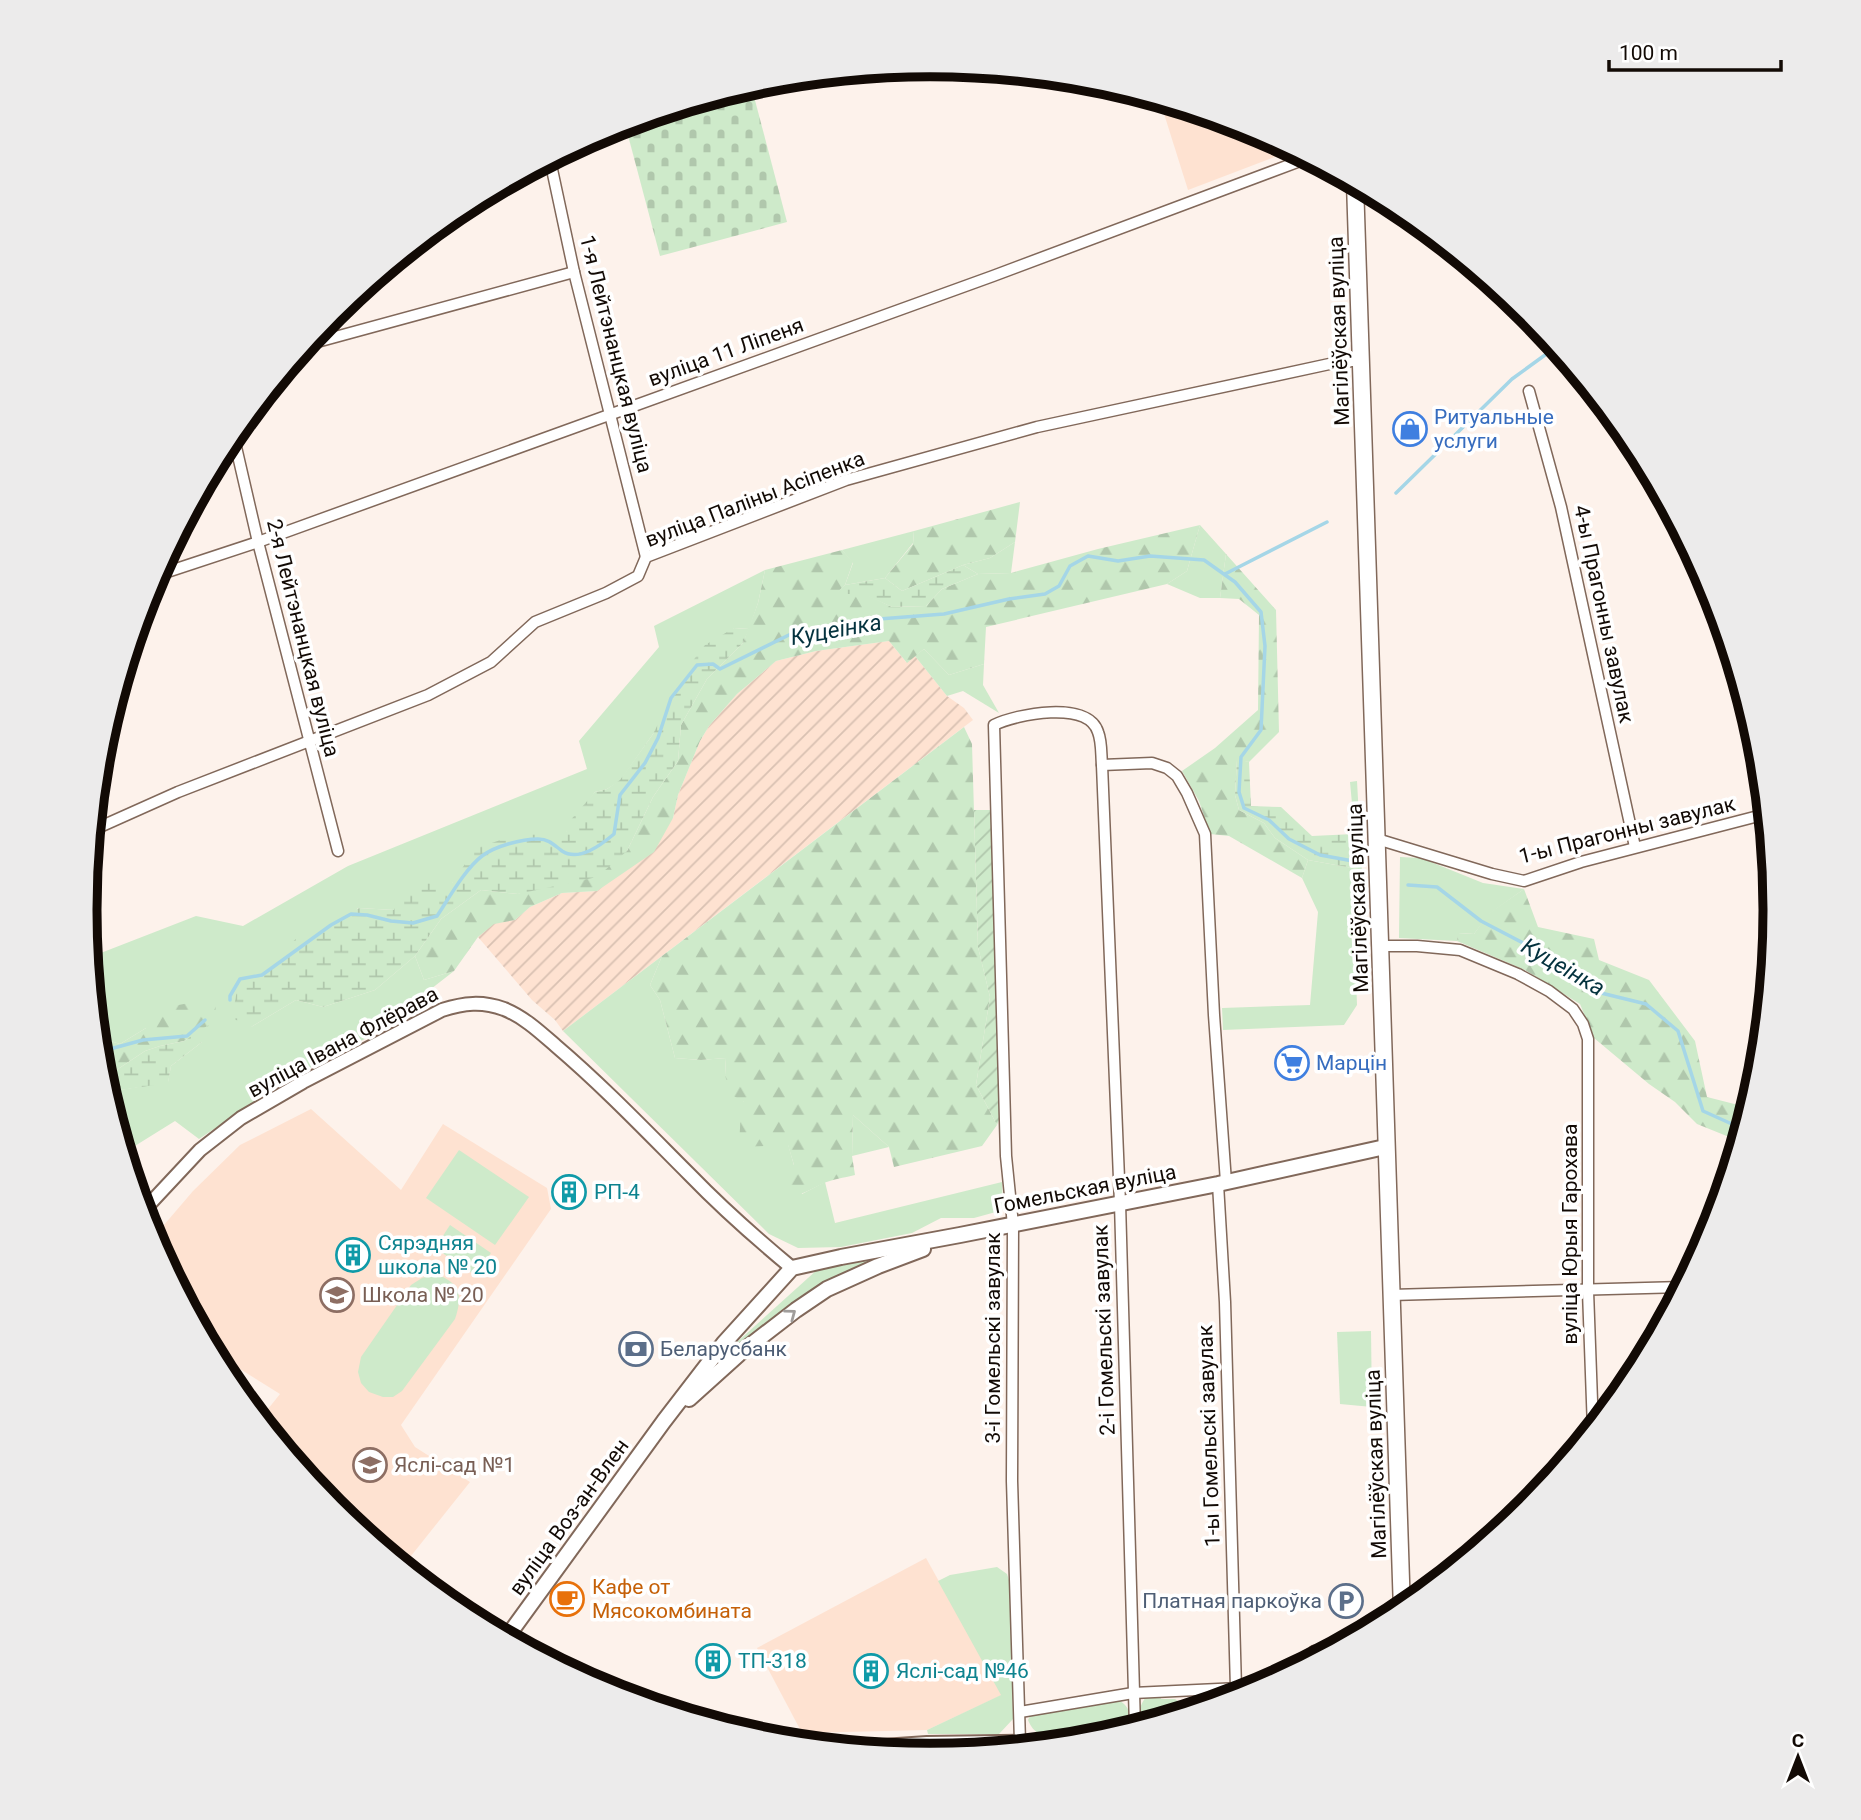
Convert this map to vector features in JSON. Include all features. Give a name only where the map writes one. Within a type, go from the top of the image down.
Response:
[{"type":"main road","name":"Магілёўская вуліца","points":[[1355,194],[1402,1597]]},
{"type":"main road","name":"Гомельская вуліца","points":[[792,1268],[1222,1183],[1385,1147]]},
{"type":"main road","name":"вуліца Воз-ан-Влен","points":[[664,1421],[739,1354],[827,1289],[878,1266],[960,1236]]},
{"type":"main road","name":"вуліца Воз-ан-Влен","points":[[512,1630],[724,1343],[792,1268]]},
{"type":"street","name":"вуліца 11 Ліпеня","points":[[170,571],[258,542],[993,276],[1297,162]]},
{"type":"street","name":"1-я Лейтэнанцкая вуліца","points":[[552,169],[574,272],[646,558]]},
{"type":"street","points":[[323,340],[574,272]]},
{"type":"street","name":"вуліца Паліны Асіпенка","points":[[102,827],[178,792],[428,695],[491,662],[535,622],[606,593],[638,576],[646,558],[846,480],[1037,427],[1334,363],[1361,360]]},
{"type":"street","name":"4-ы Прагонны завулак","points":[[1529,391],[1561,507],[1635,847]]},
{"type":"street","name":"2-я Лейтэнанцкая вуліца","points":[[237,449],[338,851]]},
{"type":"street","name":"2-і Гомельскі завулак","points":[[993,725],[1027,715],[1065,711],[1089,719],[1098,731],[1102,765],[1120,1203],[1134,1718]]},
{"type":"street","name":"3-і Гомельскі завулак","points":[[993,725],[1007,1182],[1013,1225],[1012,1481],[1020,1738]]},
{"type":"street","name":"1-ы Гомельскі завулак","points":[[1102,765],[1152,764],[1167,768],[1177,776],[1187,793],[1205,834],[1222,1183],[1236,1685]]},
{"type":"street","name":"1-ы Прагонны завулак","points":[[1377,839],[1524,881],[1635,847],[1758,816]]},
{"type":"street","name":"вуліца Юрыя Гарохава","points":[[1380,946],[1460,950],[1518,974],[1549,991],[1573,1009],[1583,1024],[1588,1039],[1588,1291],[1592,1415]]},
{"type":"street","name":"вуліца Івана Флёрава","points":[[151,1202],[200,1150],[241,1118],[303,1082],[442,1010],[458,1005],[483,1003],[517,1015],[577,1064],[634,1117],[692,1178],[792,1268]]},
{"type":"street","points":[[1391,1296],[1673,1287]]},
{"type":"street","points":[[1020,1712],[1133,1693],[1226,1688]]},
{"type":"shaded area","points":[[1163,110],[1249,140],[1281,155],[1188,190]]},
{"type":"shaded area","points":[[889,641],[906,662],[915,656],[947,696],[964,708],[973,720],[563,1031],[555,1020],[532,1000],[478,937],[494,923],[515,920],[530,907],[562,893],[597,891],[673,818],[678,795],[709,726],[737,694],[776,661],[816,651]]},
{"type":"shaded area","name":"Школа № 20","points":[[311,1109],[401,1190],[443,1124],[547,1188],[551,1209],[401,1425],[415,1447],[470,1482],[409,1559],[341,1499],[270,1417],[266,1412],[280,1394],[233,1364],[183,1278],[161,1229],[193,1191],[240,1145]]},
{"type":"shaded area","points":[[926,1558],[1002,1695],[927,1730],[802,1733],[757,1648]]},
{"type":"green space","points":[[754,96],[787,222],[660,256],[628,134],[715,105]]},
{"type":"green space","points":[[1020,502],[1015,542],[990,558],[963,565],[902,591],[885,578],[913,544],[914,531]]},
{"type":"green space","points":[[1200,525],[1226,554],[1220,598],[1200,598],[1167,584],[1187,571]]},
{"type":"green space","points":[[1200,525],[1187,571],[1167,584],[986,627],[984,664],[949,675],[924,649],[907,663],[889,641],[816,651],[776,661],[737,694],[709,726],[678,795],[673,818],[654,852],[597,891],[562,893],[530,907],[515,920],[494,924],[478,937],[454,971],[424,980],[415,956],[441,919],[481,890],[518,894],[627,851],[653,797],[678,761],[681,725],[707,679],[743,643],[758,603],[765,570],[842,550],[853,562],[845,585],[836,594],[863,593],[892,607],[926,606],[942,589],[978,574],[1011,573]]},
{"type":"green space","points":[[914,531],[913,543],[885,578],[845,585],[853,563],[842,550]]},
{"type":"green space","points":[[1015,542],[1011,573],[978,574],[963,565],[990,558]]},
{"type":"green space","points":[[1226,554],[1276,610],[1279,732],[1249,762],[1237,760],[1235,795],[1239,810],[1264,823],[1275,838],[1308,860],[1302,878],[1229,836],[1210,834],[1199,801],[1182,771],[1215,748],[1258,710],[1259,615],[1239,599],[1220,598]]},
{"type":"green space","points":[[963,565],[978,574],[942,589],[926,606],[892,607],[863,594],[835,594],[845,585],[885,578],[902,591]]},
{"type":"green space","points":[[765,570],[749,629],[734,628],[620,781],[595,792],[566,832],[529,832],[452,883],[394,910],[358,908],[251,1027],[296,1000],[323,1007],[375,990],[415,956],[424,980],[454,971],[422,996],[416,1012],[287,1080],[199,1139],[175,1121],[133,1147],[118,1090],[168,1082],[171,1066],[202,1042],[146,1028],[120,1044],[109,1040],[99,954],[196,916],[243,926],[348,866],[587,769],[579,741],[659,647],[654,626]]},
{"type":"green space","points":[[734,628],[749,629],[743,643],[707,679],[681,725],[678,761],[653,797],[627,851],[597,877],[518,894],[481,890],[441,919],[415,956],[375,990],[323,1007],[296,1000],[251,1027],[232,1018],[237,990],[297,938],[359,908],[394,910],[402,891],[431,878],[452,883],[476,848],[529,831],[566,832],[568,823],[595,792],[607,789],[620,780],[653,734],[685,671],[705,645]]},
{"type":"green space","points":[[924,649],[949,675],[984,664],[983,685],[999,713],[963,691],[947,696],[915,656]]},
{"type":"green space","points":[[964,727],[972,744],[978,947],[990,997],[976,1085],[997,1125],[982,1146],[894,1167],[889,1147],[853,1115],[852,1156],[855,1175],[830,1181],[802,1194],[792,1194],[773,1181],[794,1165],[788,1145],[739,1147],[741,1109],[744,1102],[730,1094],[725,1075],[726,1058],[675,1058],[660,1000],[650,985],[662,956]]},
{"type":"green space","points":[[1237,759],[1249,762],[1251,806],[1281,807],[1312,836],[1354,834],[1358,869],[1308,860],[1275,838],[1264,823],[1239,810],[1235,795]]},
{"type":"green space","points":[[1357,781],[1362,872],[1354,921],[1357,1005],[1344,1025],[1223,1030],[1222,1008],[1310,1005],[1318,912],[1302,878],[1308,860],[1358,869],[1350,782]]},
{"type":"green space","points":[[974,810],[992,810],[1001,1116],[997,1125],[976,1085],[990,997],[978,947]]},
{"type":"green space","points":[[1400,857],[1421,858],[1483,883],[1524,889],[1489,914],[1474,934],[1459,933],[1457,941],[1399,938]]},
{"type":"green space","points":[[1524,889],[1538,927],[1594,939],[1599,960],[1649,980],[1695,1041],[1707,1097],[1740,1105],[1731,1138],[1697,1124],[1675,1102],[1594,1038],[1580,1004],[1525,970],[1457,941],[1458,933],[1474,934],[1488,914]]},
{"type":"green space","points":[[662,956],[650,985],[660,1000],[675,1058],[726,1058],[725,1075],[744,1102],[788,1144],[802,1194],[825,1182],[835,1223],[1002,1182],[1003,1210],[974,1218],[941,1218],[912,1233],[841,1247],[798,1248],[769,1234],[563,1031]]},
{"type":"green space","points":[[216,998],[215,1021],[184,1041],[145,1051],[114,1072],[109,1040],[120,1044],[146,1028],[157,1009]]},
{"type":"green space","points":[[215,1021],[202,1042],[171,1066],[168,1083],[118,1090],[114,1072],[145,1051],[184,1041]]},
{"type":"green space","points":[[853,1115],[889,1147],[852,1156]]},
{"type":"green space","points":[[459,1150],[529,1197],[495,1245],[426,1198]]},
{"type":"green space","points":[[450,1225],[491,1253],[475,1275],[435,1248]]},
{"type":"green space","points":[[894,1254],[739,1348],[735,1344],[818,1269]]},
{"type":"green space","points":[[436,1274],[455,1286],[459,1303],[455,1319],[402,1391],[393,1397],[369,1392],[361,1383],[358,1372],[361,1357],[411,1285]]},
{"type":"green space","points":[[1371,1331],[1372,1407],[1340,1404],[1337,1332]]},
{"type":"green space","points":[[997,1567],[1007,1574],[1010,1583],[1013,1719],[999,1734],[928,1734],[927,1730],[1001,1695],[938,1581],[950,1575]]},
{"type":"green space","points":[[1161,1695],[1161,1699],[1175,1699],[1182,1704],[1140,1716],[1141,1706],[1147,1696]]},
{"type":"green space","points":[[1116,1700],[1125,1705],[1130,1718],[1041,1735],[1033,1729],[1028,1720],[1030,1716]]},
{"type":"waterway","points":[[1396,493],[1512,379],[1549,352]]},
{"type":"waterway","points":[[1225,574],[1327,522]]},
{"type":"waterway","name":"Куцеінка","points":[[230,1000],[240,979],[262,975],[331,925],[351,914],[413,923],[437,916],[469,868],[494,849],[517,842],[542,839],[575,855],[590,851],[603,843],[614,834],[620,795],[645,763],[658,738],[671,698],[697,665],[713,664],[720,669],[795,632],[879,619],[944,614],[1045,594],[1059,586],[1070,566],[1088,556],[1118,561],[1150,556],[1204,560],[1235,582],[1261,612],[1265,646],[1261,730],[1241,757],[1239,792],[1244,808],[1269,820],[1289,839],[1320,855],[1353,861]]},
{"type":"waterway","name":"Куцеінка","points":[[1408,885],[1437,887],[1481,921],[1550,957],[1597,992],[1646,1004],[1678,1031],[1703,1111],[1735,1125]]},
{"type":"waterway","name":"Куцеінка","points":[[110,1049],[143,1040],[187,1036],[205,1020]]},
{"type":"place","name":"Ритуальные услуги","points":[[1410,429]]},
{"type":"place","name":"Марцін","points":[[1292,1063]]},
{"type":"place","name":"РП-4","points":[[569,1192]]},
{"type":"place","name":"Сярэдняя школа № 20","points":[[353,1255]]},
{"type":"place","name":"Школа № 20","points":[[337,1295]]},
{"type":"place","name":"Беларусбанк","points":[[636,1349]]},
{"type":"place","name":"Яслі-сад №1","points":[[370,1465]]},
{"type":"place","name":"Кафе от Мясокомбината","points":[[567,1599]]},
{"type":"place","name":"Платная паркоўка","points":[[1346,1601]]},
{"type":"place","name":"ТП-318","points":[[713,1661]]},
{"type":"place","name":"Яслі-сад №46","points":[[871,1671]]}]
